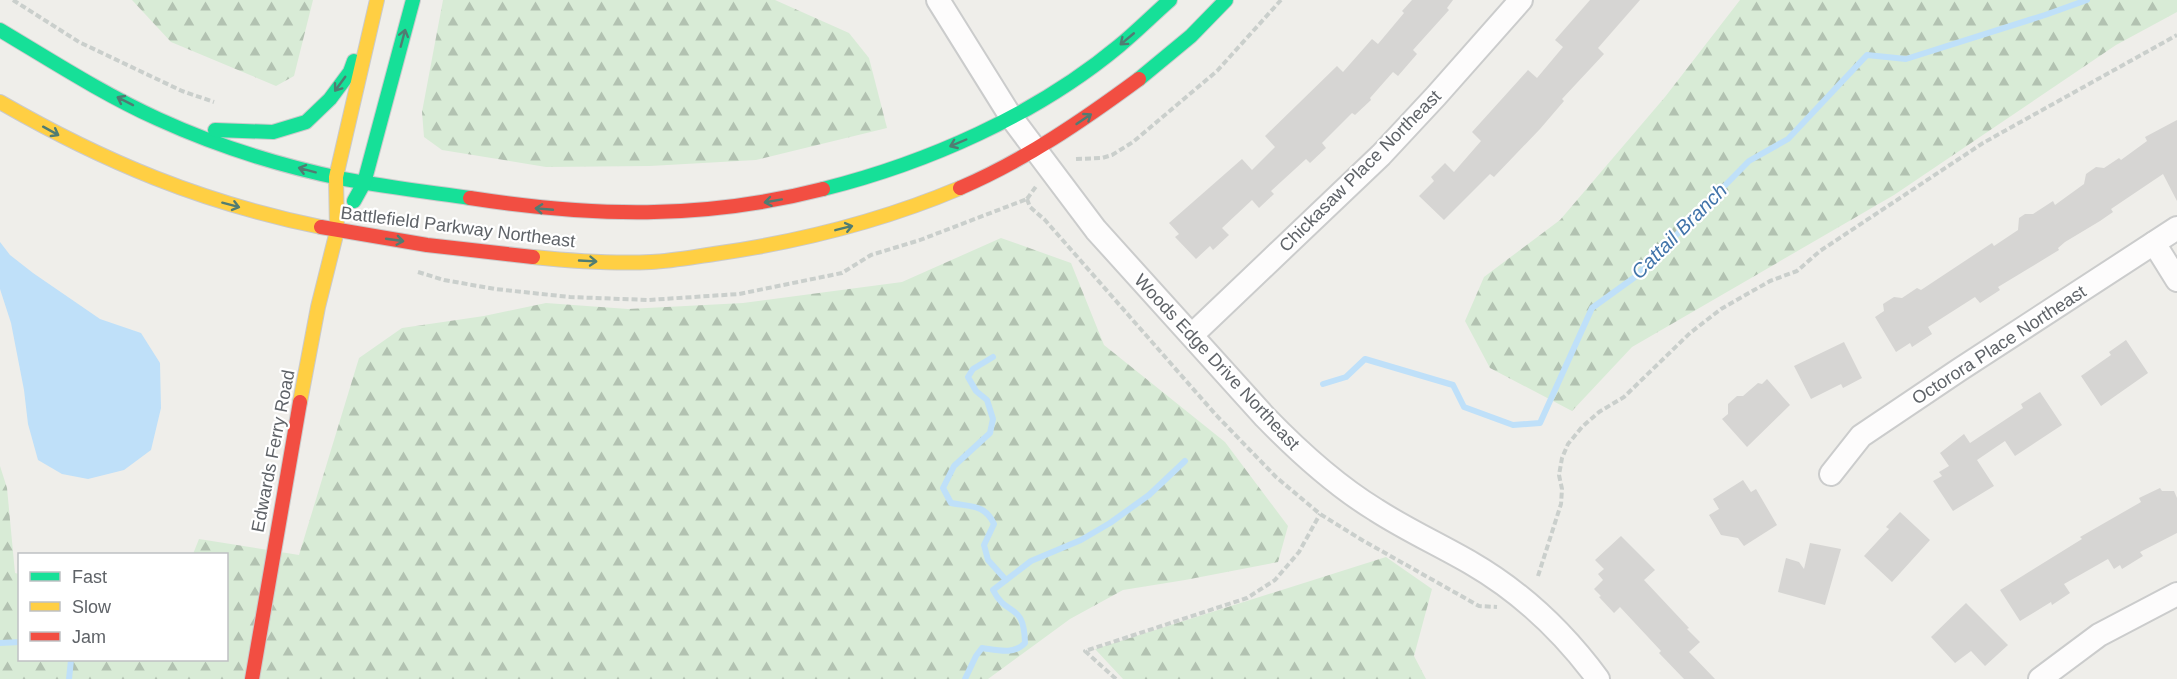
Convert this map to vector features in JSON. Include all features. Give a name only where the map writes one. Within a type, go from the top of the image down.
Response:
[{"type":"main road","points":[[337,231],[364,183],[413,0]]},
{"type":"main road","name":"Battlefield Parkway Northeast","points":[[0,30],[90,84],[183,129],[281,163],[364,183],[531,208],[591,213],[644,214],[718,209],[779,201],[845,185],[963,141],[1011,117],[1066,84],[1102,58],[1170,0]]},
{"type":"main road","name":"Battlefield Parkway Northeast","points":[[0,102],[56,134],[143,176],[208,199],[298,224],[463,250],[549,258],[651,262],[746,250],[857,225],[905,210],[987,176],[1035,151],[1103,106],[1191,37],[1226,0]]},
{"type":"main road","points":[[337,231],[336,177],[376,6]]},
{"type":"main road","points":[[183,129],[273,132],[306,122],[330,99],[350,72],[376,6]]},
{"type":"main road","name":"Edwards Ferry Road","points":[[252,679],[318,307],[337,231]]},
{"type":"street","name":"Woods Edge Drive Northeast","points":[[938,0],[1011,117],[1096,230],[1281,434],[1332,479],[1375,510],[1473,564],[1512,591],[1549,622],[1581,656],[1598,679]]},
{"type":"street","name":"Chickasaw Place Northeast","points":[[1192,335],[1381,155],[1521,0]]},
{"type":"street","name":"Octorora Place Northeast","points":[[1831,474],[1862,436],[2177,228]]},
{"type":"street","points":[[2154,243],[2177,280]]},
{"type":"street","points":[[2040,679],[2099,634],[2177,594]]},
{"type":"path","points":[[14,0],[79,42],[182,91],[217,103]]},
{"type":"path","points":[[1076,159],[1102,158],[1112,155],[1133,142],[1216,71],[1281,0]]},
{"type":"path","points":[[1538,576],[1562,504],[1559,475],[1562,458],[1568,444],[1582,427],[1599,412],[1624,397],[1690,333],[1721,309],[1770,281],[1797,271],[1820,251],[1983,143],[2177,34]]},
{"type":"path","points":[[1116,679],[1085,651],[1247,598],[1275,580],[1299,552],[1320,514]]},
{"type":"green space","points":[[132,0],[313,0],[294,76],[276,86],[171,42]]},
{"type":"green space","points":[[443,0],[775,0],[849,33],[869,58],[887,128],[756,160],[650,166],[546,167],[442,150],[424,137],[422,112]]},
{"type":"green space","points":[[1740,0],[2177,0],[2177,12],[2116,45],[1894,195],[1632,347],[1572,411],[1490,368],[1465,321],[1484,277],[1560,220],[1665,97]]},
{"type":"green space","points":[[1001,238],[1071,263],[1104,345],[1225,442],[1288,526],[1278,562],[1123,590],[1070,619],[988,679],[0,679],[0,466],[7,488],[15,573],[18,574],[18,661],[228,661],[228,553],[193,553],[199,539],[299,555],[359,358],[402,328],[484,316],[546,303],[628,309],[743,303],[902,282]]},
{"type":"green space","points":[[1386,557],[1432,589],[1414,656],[1426,679],[1123,679],[1095,649]]},
{"type":"water","points":[[0,242],[10,255],[33,273],[100,319],[141,333],[160,363],[161,408],[151,450],[124,470],[88,479],[62,474],[38,460],[28,424],[11,323],[0,289]]},
{"type":"building","points":[[1412,0],[1453,0],[1447,8],[1449,10],[1413,50],[1417,54],[1398,76],[1393,72],[1370,98],[1371,100],[1355,115],[1352,113],[1322,143],[1326,148],[1310,163],[1306,159],[1271,191],[1274,194],[1259,208],[1252,200],[1222,228],[1229,235],[1213,250],[1210,246],[1196,259],[1175,237],[1179,234],[1169,223],[1242,159],[1252,170],[1275,147],[1265,136],[1337,66],[1343,72],[1372,39],[1378,44]]},
{"type":"building","points":[[1590,0],[1640,0],[1598,48],[1604,54],[1562,99],[1564,101],[1540,129],[1494,177],[1490,174],[1444,220],[1419,196],[1434,181],[1431,177],[1445,163],[1454,172],[1481,141],[1472,132],[1528,70],[1537,78],[1563,47],[1555,40]]},
{"type":"building","points":[[2177,120],[2177,201],[2163,174],[2111,209],[2113,212],[2065,242],[2058,248],[2059,250],[1998,287],[2000,290],[1980,303],[1975,297],[1928,327],[1932,334],[1912,347],[1910,343],[1896,352],[1875,317],[1884,311],[1883,304],[1894,297],[1902,298],[1917,288],[1921,290],[1992,243],[1994,246],[2018,230],[2019,218],[2025,214],[2033,214],[2053,201],[2055,205],[2084,184],[2086,174],[2096,167],[2104,168],[2119,158],[2121,160],[2147,141],[2145,137]]},
{"type":"building","points":[[2126,340],[2148,373],[2101,406],[2081,376],[2111,355],[2109,352]]},
{"type":"building","points":[[1844,342],[1862,378],[1843,388],[1841,384],[1811,399],[1794,366]]},
{"type":"building","points":[[1767,379],[1790,405],[1747,447],[1722,419],[1728,414],[1728,404],[1737,396],[1743,396],[1758,383],[1762,384]]},
{"type":"building","points":[[2040,392],[2062,425],[2015,456],[2005,441],[1977,460],[1994,486],[1953,511],[1933,481],[1942,476],[1939,472],[1949,466],[1940,453],[1964,434],[1970,443],[2023,408],[2021,404]]},
{"type":"building","points":[[1743,480],[1751,492],[1756,489],[1777,525],[1744,546],[1738,538],[1721,535],[1709,515],[1719,509],[1713,499]]},
{"type":"building","points":[[2160,488],[2162,491],[2174,491],[2177,498],[2177,533],[2140,552],[2143,556],[2122,569],[2120,565],[2114,569],[2108,559],[2064,584],[2070,593],[2020,621],[2000,590],[2082,539],[2080,537],[2141,502],[2139,498]]},
{"type":"building","points":[[1900,512],[1930,540],[1892,582],[1864,556],[1889,529],[1886,527]]},
{"type":"building","points":[[1621,536],[1655,570],[1644,580],[1700,642],[1689,652],[1715,679],[1684,679],[1620,607],[1614,613],[1599,597],[1601,596],[1594,589],[1603,580],[1598,574],[1604,569],[1595,560]]},
{"type":"building","points":[[1810,543],[1841,549],[1825,605],[1778,592],[1786,558],[1799,562],[1804,569]]},
{"type":"building","points":[[1966,603],[2008,645],[1985,666],[1971,651],[1955,663],[1931,637]]},
{"type":"waterway","name":"Cattail Branch","points":[[1323,384],[1346,377],[1365,359],[1453,385],[1464,407],[1513,425],[1540,423],[1592,308],[1635,277],[1749,161],[1788,139],[1867,55],[1906,59],[2087,0]]},
{"type":"waterway","points":[[993,357],[973,369],[968,377],[976,391],[987,400],[993,419],[990,433],[954,466],[943,488],[951,503],[977,508],[990,518],[994,524],[984,545],[988,560],[1006,580]]},
{"type":"waterway","name":"Cattail Branch","points":[[965,679],[982,648],[1011,650],[1025,643],[1022,621],[1014,611],[998,599],[993,590],[1031,561],[1081,540],[1110,523],[1149,495],[1185,461]]},
{"type":"waterway","points":[[0,643],[18,642]]},
{"type":"waterway","points":[[69,679],[71,661]]},
{"type":"traffic: fast","points":[[354,201],[364,183],[413,0]]},
{"type":"traffic: fast","points":[[823,189],[940,151],[1016,115],[1087,71],[1125,41],[1170,0]]},
{"type":"traffic: fast","points":[[1139,79],[1191,36],[1226,0]]},
{"type":"traffic: fast","points":[[0,30],[117,99],[180,129],[226,146],[297,168],[344,179],[470,198]]},
{"type":"traffic: fast","points":[[215,130],[273,132],[306,122],[330,99],[350,72],[354,61]]},
{"type":"traffic: slow","points":[[300,402],[318,307],[337,231],[336,177],[377,0]]},
{"type":"traffic: slow","points":[[0,102],[77,143],[155,178],[236,206],[321,227]]},
{"type":"traffic: slow","points":[[533,257],[592,262],[651,262],[745,249],[839,229],[900,211],[960,188]]},
{"type":"traffic: jam","points":[[960,188],[1052,139],[1139,79]]},
{"type":"traffic: jam","points":[[470,198],[560,209],[647,212],[734,206],[823,189]]},
{"type":"traffic: jam","points":[[321,227],[427,245],[533,257]]},
{"type":"traffic: jam","points":[[252,679],[300,402]]}]
